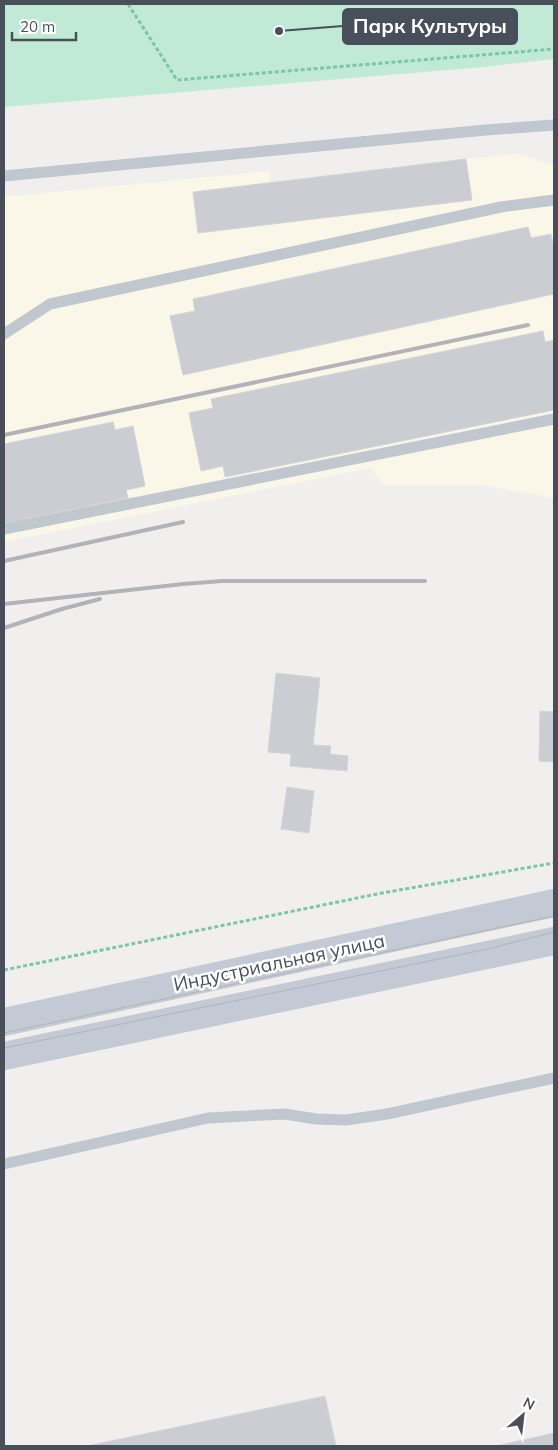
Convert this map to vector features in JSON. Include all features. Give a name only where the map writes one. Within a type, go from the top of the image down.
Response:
[{"type":"main road","name":"Индустриальная улица","points":[[4,1022],[554,903]]},
{"type":"main road","name":"Индустриальная улица","points":[[4,1056],[554,941]]},
{"type":"lane","points":[[4,176],[554,125]]},
{"type":"lane","points":[[4,334],[50,304],[501,207],[554,200]]},
{"type":"lane","points":[[4,529],[554,419]]},
{"type":"lane","points":[[4,1164],[208,1118],[285,1114],[346,1120],[387,1114],[554,1078]]},
{"type":"path","points":[[128,4],[177,80],[554,50]]},
{"type":"path","points":[[4,970],[382,893],[554,863]]},
{"type":"shaded area","points":[[518,154],[554,166],[554,498],[481,485],[384,485],[370,468],[4,542],[4,197],[269,171],[270,183]]},
{"type":"green space","points":[[4,4],[554,4],[554,59],[484,67],[4,107]]},
{"type":"building","points":[[466,159],[472,200],[198,233],[193,192]]},
{"type":"building","points":[[528,227],[531,238],[551,234],[554,251],[554,294],[183,375],[170,316],[195,311],[193,299]]},
{"type":"building","points":[[543,331],[545,342],[554,340],[554,410],[225,477],[223,466],[201,471],[189,413],[213,408],[211,399]]},
{"type":"building","points":[[113,422],[115,430],[133,426],[145,486],[126,490],[128,498],[4,523],[4,444]]},
{"type":"building","points":[[276,673],[320,678],[313,745],[331,746],[330,754],[348,756],[347,771],[290,766],[291,754],[268,752]]},
{"type":"building","points":[[540,711],[554,712],[554,762],[539,761]]},
{"type":"building","points":[[287,787],[314,791],[309,833],[281,829]]},
{"type":"building","points":[[325,1396],[336,1446],[87,1446]]},
{"type":"building","points":[[554,1433],[554,1446],[496,1446]]},
{"type":"tram line","points":[[4,1033],[554,916]]},
{"type":"tram line","points":[[4,1048],[483,950],[554,932]]},
{"type":"railway","points":[[4,435],[528,325]]},
{"type":"railway","points":[[4,561],[183,522]]},
{"type":"railway","points":[[4,604],[222,581],[425,581]]},
{"type":"railway","points":[[4,628],[100,599]]},
{"type":"place","name":"Парк Культуры","points":[[279,31]]}]
